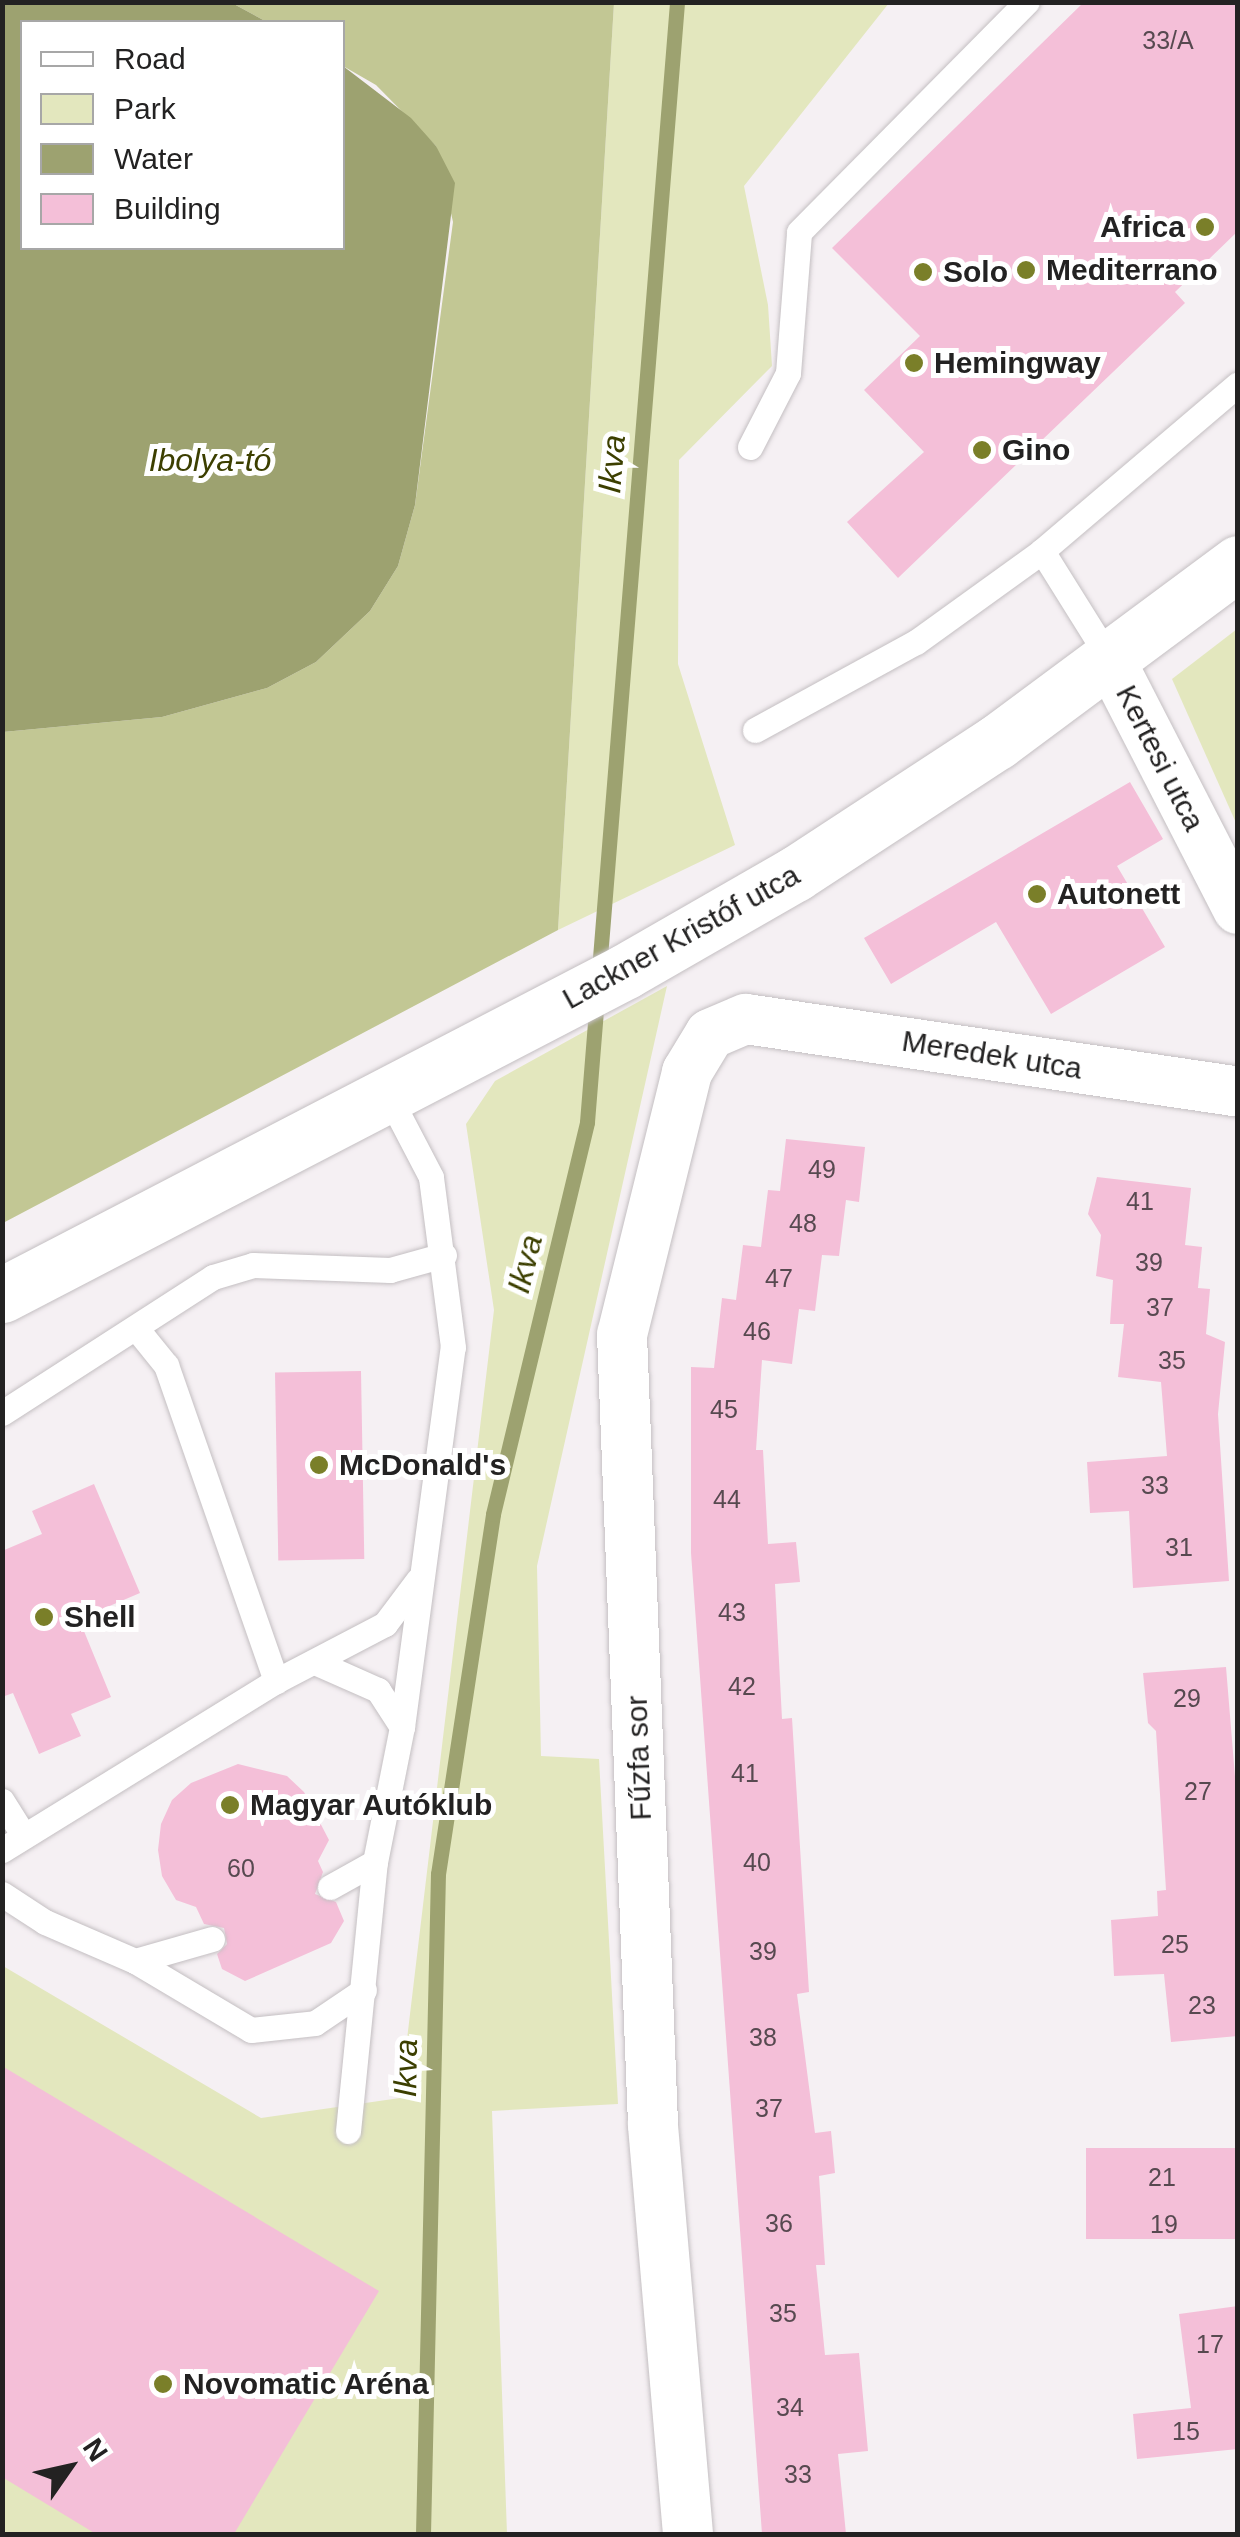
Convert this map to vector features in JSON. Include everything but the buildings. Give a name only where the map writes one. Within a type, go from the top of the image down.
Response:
[{"type":"street","name":"Lackner Kristóf utca","points":[[2,1295],[626,971],[796,874],[1110,660],[1238,563]]},
{"type":"street","name":"Kertesi utca","points":[[1110,660],[1238,909]]},
{"type":"street","name":"Meredek utca","points":[[746,1019],[1238,1092]]},
{"type":"street","name":"Fűzfa sor","points":[[688,2534],[653,2124],[622,1335],[687,1072],[710,1034],[746,1019]]},
{"type":"street","name":"Lackner Kristóf utca","points":[[2,1308],[89,1253]]},
{"type":"lane","points":[[750,448],[788,373],[799,232],[1027,2]]},
{"type":"lane","points":[[755,730],[916,642],[1042,551],[1238,384]]},
{"type":"lane","points":[[1042,551],[1110,660]]},
{"type":"lane","points":[[348,2131],[375,1862],[402,1727],[452,1346],[444,1255],[431,1178],[387,1093]]},
{"type":"lane","points":[[2,1413],[213,1277],[253,1265],[390,1270],[444,1255]]},
{"type":"lane","points":[[136,1328],[166,1365],[276,1681]]},
{"type":"lane","points":[[2,1801],[13,1843],[276,1681],[317,1663],[385,1624],[420,1577]]},
{"type":"lane","points":[[317,1663],[378,1690],[402,1727]]},
{"type":"lane","points":[[330,1887],[375,1862]]},
{"type":"lane","points":[[2,1894],[45,1922],[136,1961],[251,2030],[315,2022],[364,1990]]},
{"type":"lane","points":[[136,1961],[212,1939]]},
{"type":"green space","points":[[614,3],[889,3],[744,186],[768,305],[772,366],[679,460],[678,664],[735,845],[558,930]]},
{"type":"green space","points":[[1237,629],[1237,825],[1172,679]]},
{"type":"green space","points":[[667,986],[537,1566],[541,1756],[599,1759],[618,2104],[492,2111],[507,2534],[3,2534],[3,1966],[261,2118],[400,2098],[494,1310],[466,1124],[495,1081]]},
{"type":"shaded area","points":[[232,3],[614,3],[558,930],[3,1223],[3,732],[162,717],[267,688],[316,662],[370,611],[398,566],[415,505],[453,222],[436,146],[376,85],[345,67],[345,20],[263,20]]},
{"type":"water","name":"Ibolya-tó","points":[[3,2],[232,3],[263,20],[20,20],[20,250],[345,250],[345,68],[411,118],[436,146],[455,183],[415,505],[398,566],[370,611],[316,662],[267,688],[162,717],[3,732]]},
{"type":"waterway","name":"Ikva","points":[[599,970],[677,2]]},
{"type":"waterway","name":"Ikva","points":[[423,2534],[438,1874],[493,1514],[587,1122],[597,998]]},
{"type":"place","name":"Africa","points":[[1205,227]]},
{"type":"place","name":"Mediterrano","points":[[1026,270]]},
{"type":"place","name":"Solo","points":[[923,272]]},
{"type":"place","name":"Hemingway","points":[[914,363]]},
{"type":"place","name":"Gino","points":[[982,450]]},
{"type":"place","name":"Autonett","points":[[1037,894]]},
{"type":"place","name":"McDonald's","points":[[319,1465]]},
{"type":"place","name":"Shell","points":[[44,1617]]},
{"type":"place","name":"Magyar Autóklub","points":[[230,1805]]},
{"type":"place","name":"Novomatic Aréna","points":[[163,2384]]}]
